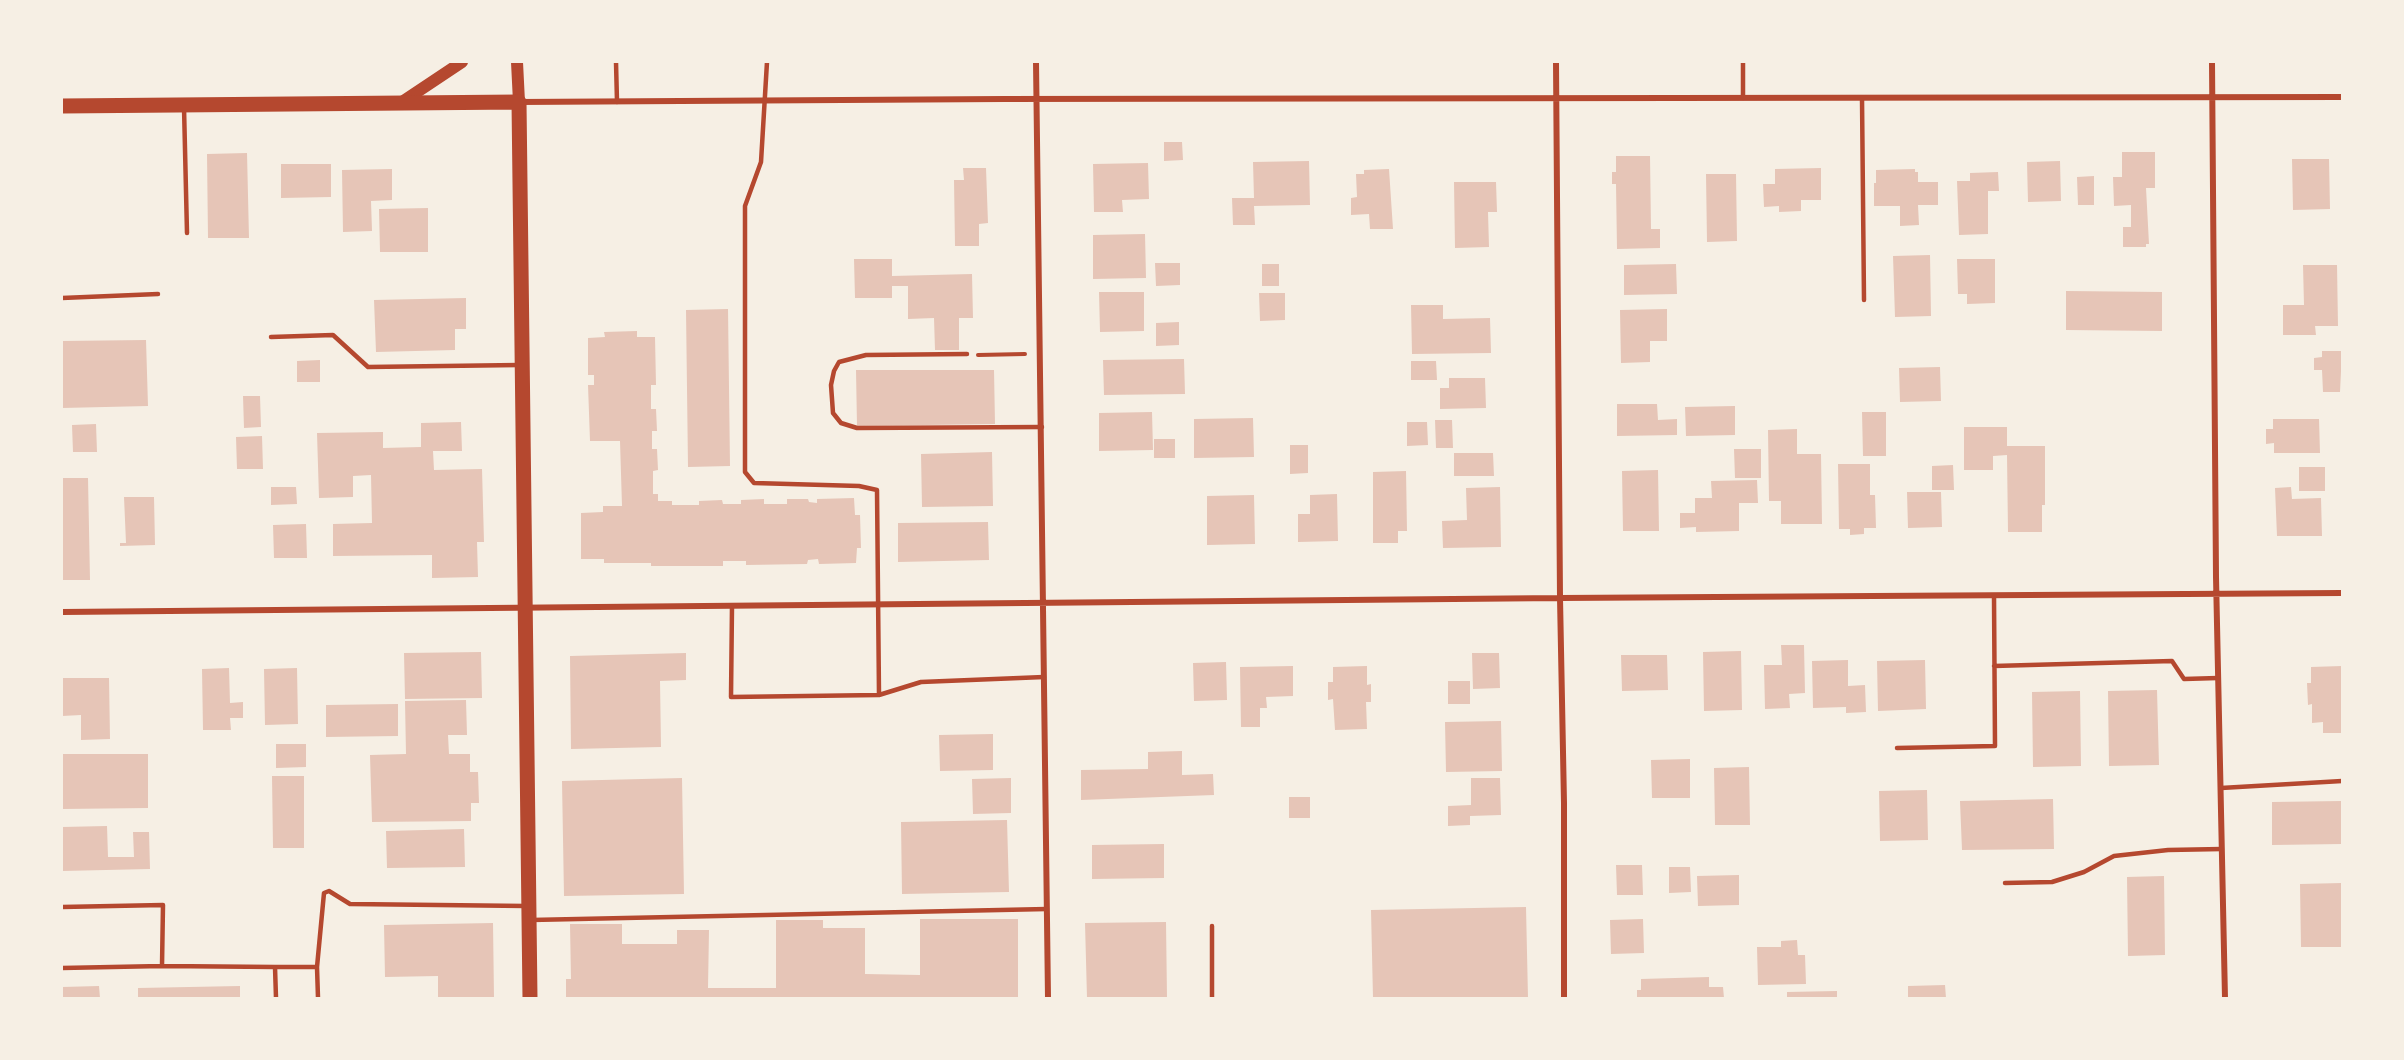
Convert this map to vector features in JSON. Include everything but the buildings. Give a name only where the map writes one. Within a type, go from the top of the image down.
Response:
[{"type":"main road","points":[[402,102],[462,62]]},
{"type":"main road","points":[[518,62],[530,999]]},
{"type":"main road","points":[[62,106],[519,102]]},
{"type":"street","points":[[1036,62],[1048,999]]},
{"type":"street","points":[[1556,62],[1564,999]]},
{"type":"street","points":[[2212,62],[2216,595],[2225,999]]},
{"type":"street","points":[[519,102],[2343,97]]},
{"type":"street","points":[[62,612],[2343,593]]},
{"type":"lane","points":[[616,62],[616,102]]},
{"type":"lane","points":[[767,62],[761,162],[746,206],[745,471],[754,483],[859,486],[877,490],[880,605],[879,695]]},
{"type":"lane","points":[[1743,62],[1743,98]]},
{"type":"lane","points":[[1862,98],[1864,300]]},
{"type":"lane","points":[[184,105],[187,233]]},
{"type":"lane","points":[[62,297],[158,294]]},
{"type":"lane","points":[[271,337],[333,335],[368,367],[522,365]]},
{"type":"lane","points":[[967,354],[866,355],[839,362],[831,385],[833,413],[841,423],[857,428],[1041,427]]},
{"type":"lane","points":[[1897,748],[1995,746],[1994,596]]},
{"type":"lane","points":[[732,606],[731,697],[879,695],[921,682],[1044,677]]},
{"type":"lane","points":[[1994,666],[2172,661],[2184,679],[2218,678]]},
{"type":"lane","points":[[2220,788],[2343,781]]},
{"type":"lane","points":[[2005,884],[2052,882],[2084,872],[2114,856],[2168,849],[2222,849]]},
{"type":"lane","points":[[318,999],[317,967],[324,893],[329,891],[350,904],[528,913],[1047,909]]},
{"type":"lane","points":[[62,906],[162,905],[162,966]]},
{"type":"lane","points":[[1212,926],[1212,999]]},
{"type":"lane","points":[[275,967],[276,999]]},
{"type":"lane","points":[[62,968],[317,967]]},
{"type":"path","points":[[967,354],[1041,354]]}]
